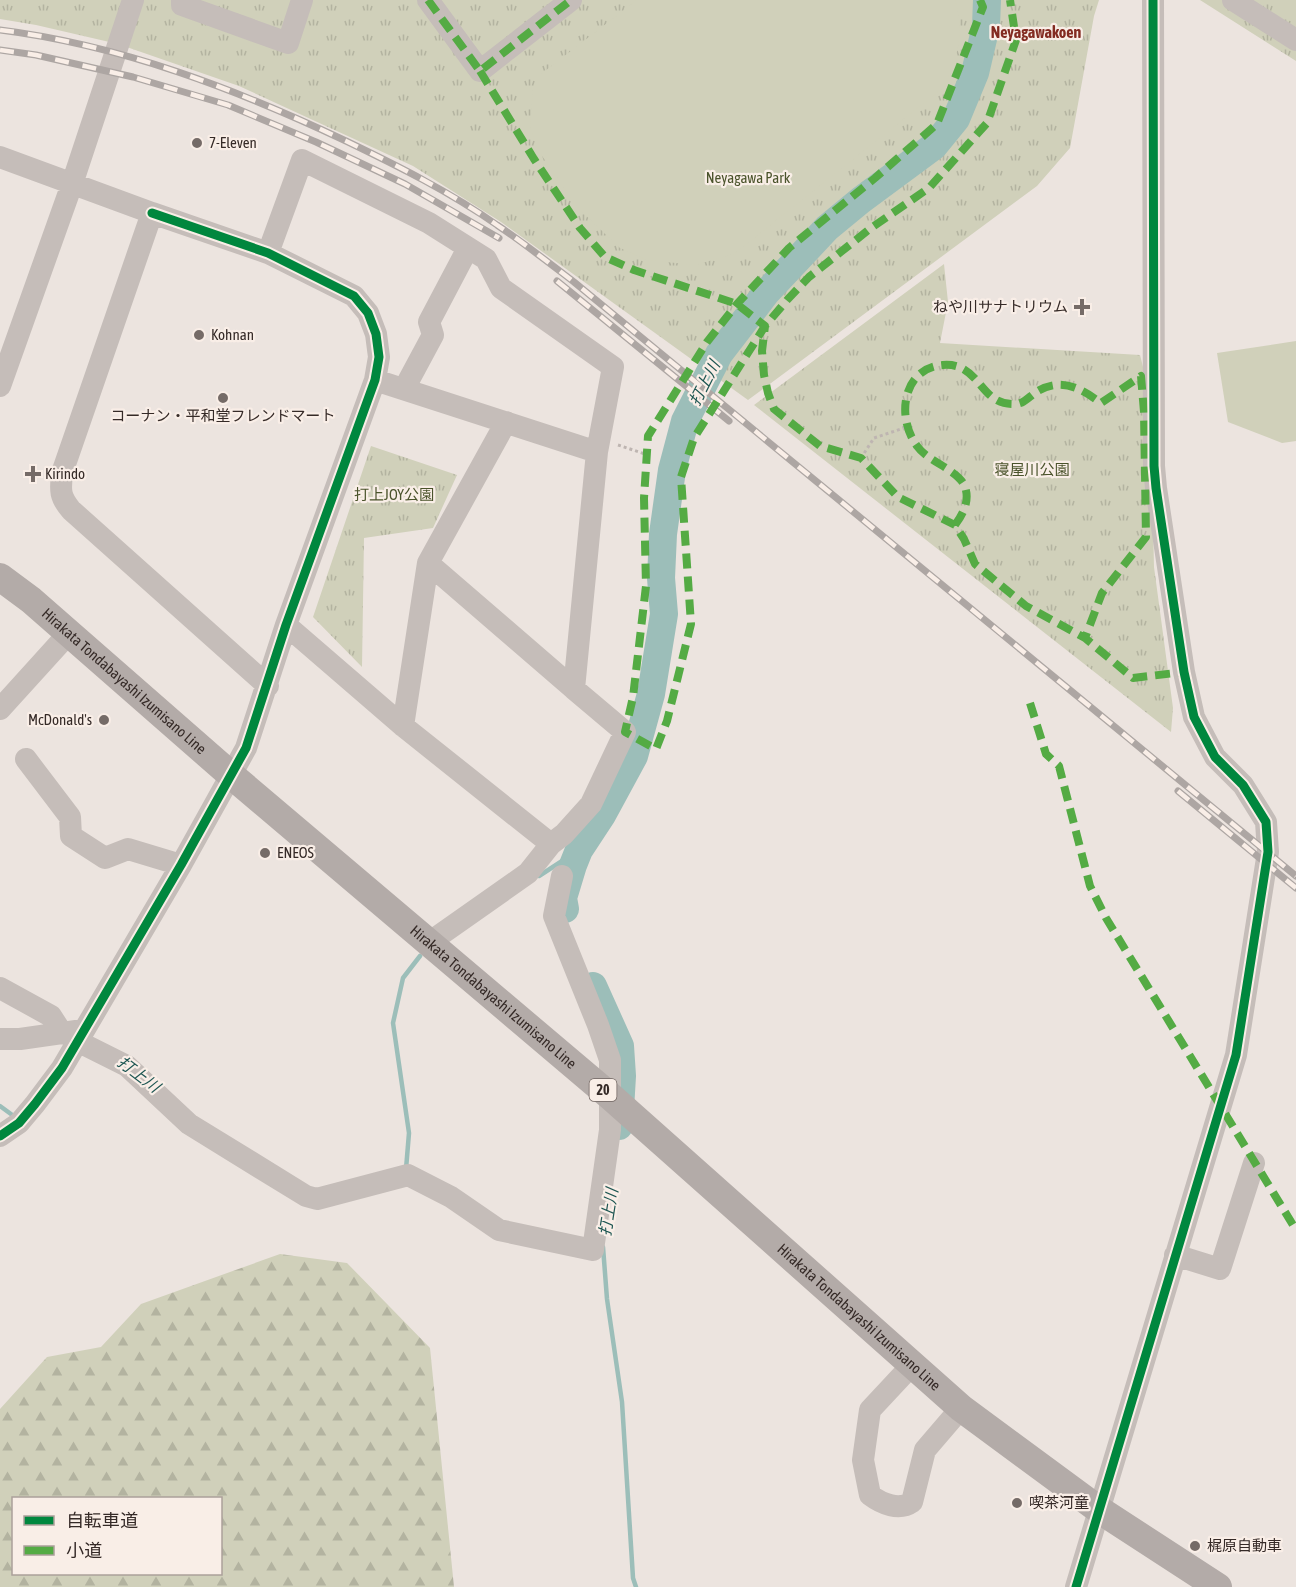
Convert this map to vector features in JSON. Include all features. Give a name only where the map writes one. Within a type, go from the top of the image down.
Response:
[{"type":"main road","name":"Hirakata Tondabayashi Izumisano Line","points":[[0,577],[31,600],[231,775],[610,1096],[962,1408],[1098,1509],[1218,1587]]},
{"type":"street","points":[[0,386],[8,338],[72,184],[133,0]]},
{"type":"street","points":[[182,0],[183,5],[288,43],[302,0]]},
{"type":"street","points":[[428,0],[480,71],[571,0]]},
{"type":"street","points":[[1076,1587],[1236,1055],[1268,852],[1266,822],[1243,785],[1215,756],[1194,717],[1156,488],[1154,466],[1153,0]]},
{"type":"street","points":[[1233,0],[1296,40]]},
{"type":"street","points":[[0,157],[268,253],[354,296],[368,313],[376,334],[379,357],[375,380],[286,625],[246,748],[181,865],[74,1035],[62,1068],[19,1123],[0,1136]]},
{"type":"street","points":[[268,253],[302,160],[429,223],[486,259],[501,288],[613,367],[598,446],[574,689]]},
{"type":"street","points":[[152,213],[62,473],[60,486],[62,500],[268,686]]},
{"type":"street","points":[[404,389],[433,335],[429,322],[468,248]]},
{"type":"street","points":[[375,380],[506,422],[598,446]]},
{"type":"street","points":[[403,726],[428,563],[506,422]]},
{"type":"street","points":[[428,563],[625,732],[591,804],[564,834],[551,844],[528,873],[430,942]]},
{"type":"street","points":[[286,625],[403,726],[551,844]]},
{"type":"street","points":[[0,709],[69,633]]},
{"type":"street","points":[[26,759],[70,817],[71,836],[105,858],[128,849],[181,865]]},
{"type":"street","points":[[0,988],[51,1016],[74,1035],[127,1066],[189,1124],[306,1196],[317,1199],[408,1175],[451,1197],[500,1230],[594,1250],[610,1130],[610,1060],[554,916],[562,876]]},
{"type":"street","points":[[0,1039],[74,1035]]},
{"type":"street","points":[[1175,1255],[1220,1269],[1254,1163]]},
{"type":"street","points":[[912,1365],[870,1410],[863,1460],[870,1495],[878,1501],[894,1506],[906,1506],[912,1502],[925,1450],[962,1408]]},
{"type":"path","points":[[861,458],[874,438],[907,427]]},
{"type":"path","points":[[598,446],[648,455]]},
{"type":"green space","name":"Neyagawa Park","points":[[0,0],[1099,0],[1094,16],[1070,148],[1037,186],[748,400],[501,222],[413,166],[239,86],[118,44],[0,19]]},
{"type":"green space","points":[[637,0],[955,0],[960,34],[953,65],[944,87],[734,254],[695,265],[647,260],[620,248],[579,209],[542,156],[530,128],[533,90],[541,74]]},
{"type":"green space","points":[[1200,0],[1296,0],[1296,61]]},
{"type":"green space","name":"寝屋川公園","points":[[944,264],[948,302],[940,343],[1140,355],[1150,395],[1154,567],[1173,708],[1171,732],[754,405]]},
{"type":"green space","points":[[1296,341],[1296,441],[1282,443],[1228,422],[1217,353]]},
{"type":"green space","name":"打上JOY公園","points":[[371,446],[457,475],[433,528],[364,538],[362,667],[313,617]]},
{"type":"green space","points":[[280,1254],[347,1263],[430,1348],[454,1587],[0,1587],[0,1409],[47,1357],[101,1347],[141,1304]]},
{"type":"waterway","name":"打上川","points":[[565,909],[563,898],[573,865],[579,850],[602,815],[634,756],[651,694],[664,614],[661,578],[663,534],[672,470],[685,421],[719,354],[766,293],[827,228],[934,146],[956,119],[975,73],[986,26],[987,0]]},
{"type":"waterway","name":"打上川","points":[[539,876],[579,850]]},
{"type":"waterway","name":"打上川","points":[[406,1169],[409,1133],[393,1023],[403,978],[420,956]]},
{"type":"waterway","name":"打上川","points":[[593,986],[620,1046],[622,1076],[619,1126]]},
{"type":"waterway","name":"打上川","points":[[0,1106],[15,1117]]},
{"type":"waterway","name":"打上川","points":[[603,1247],[607,1299],[622,1402],[633,1578],[636,1587]]},
{"type":"railway","points":[[0,30],[90,46],[220,87],[365,150],[461,201],[574,282],[1296,876]]},
{"type":"railway","points":[[0,50],[36,55],[133,77],[228,105],[316,142],[405,184],[499,238]]},
{"type":"railway","points":[[557,281],[729,421]]},
{"type":"railway","points":[[1178,791],[1296,888]]},
{"type":"marked path","points":[[428,0],[480,71],[571,0]]},
{"type":"marked path","points":[[980,0],[983,7],[937,124],[789,248],[737,304],[707,342],[648,436],[644,498],[646,586],[633,697],[625,732],[656,749],[667,721],[691,624],[681,477],[694,438],[765,326],[788,299],[809,277],[871,228],[929,188],[987,123],[1016,40],[1010,0]]},
{"type":"marked path","points":[[480,71],[580,228],[605,257],[634,270],[737,304],[765,326],[762,351],[764,375],[774,409],[820,446],[861,458],[898,497],[955,525],[975,564],[1026,606],[1085,638],[1133,678],[1184,672]]},
{"type":"marked path","points":[[955,525],[965,507],[967,497],[965,487],[957,476],[922,452],[910,435],[906,422],[907,396],[911,385],[919,375],[929,368],[943,365],[956,366],[965,370],[994,398],[1003,403],[1015,404],[1025,401],[1038,391],[1055,385],[1079,389],[1101,403],[1141,376],[1144,412],[1146,537],[1102,593],[1085,638]]},
{"type":"marked path","points":[[1030,703],[1046,754],[1059,766],[1090,886],[1106,918],[1296,1230]]},
{"type":"cycle path","points":[[1076,1587],[1236,1055],[1268,852],[1266,822],[1243,785],[1215,757],[1194,717],[1184,672],[1156,488],[1154,466],[1153,0]]},
{"type":"cycle path","points":[[0,1136],[19,1123],[62,1068],[181,865],[246,748],[286,625],[375,380],[379,357],[376,334],[368,313],[354,296],[268,253],[152,213]]},
{"type":"place","name":"7-Eleven","points":[[197,143]]},
{"type":"place","name":"ねや川サナトリウム","points":[[1082,307]]},
{"type":"place","name":"Kohnan","points":[[199,335]]},
{"type":"place","name":"コーナン・平和堂フレンドマート","points":[[223,398]]},
{"type":"place","name":"Kirindo","points":[[33,474]]},
{"type":"place","name":"McDonald's","points":[[104,720]]},
{"type":"place","name":"ENEOS","points":[[265,853]]},
{"type":"place","name":"喫茶河童","points":[[1017,1503]]},
{"type":"place","name":"梶原自動車","points":[[1195,1546]]},
{"type":"district","name":"Neyagawakoen","points":[[1036,32]]}]
